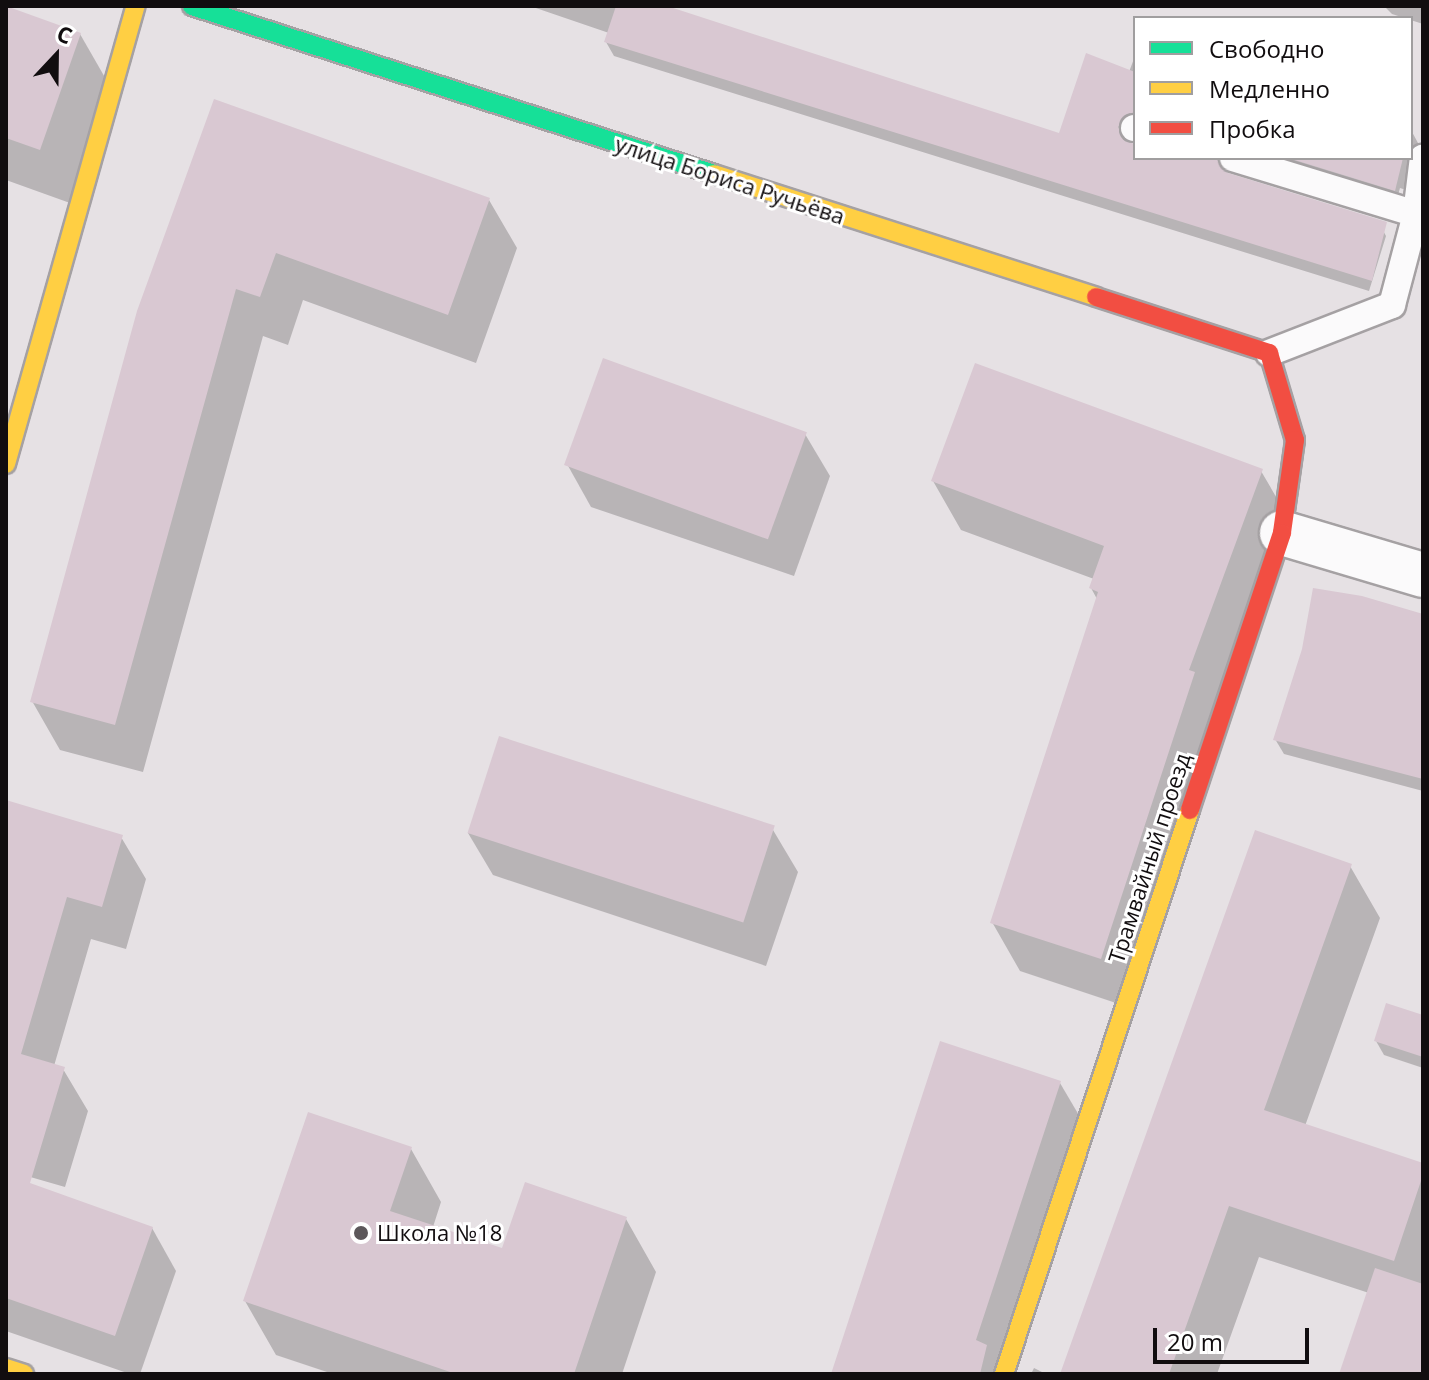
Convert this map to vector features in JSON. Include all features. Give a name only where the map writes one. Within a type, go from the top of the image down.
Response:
[{"type":"street","points":[[6,464],[136,6]]},
{"type":"street","name":"улица Бориса Ручьёва","points":[[192,6],[1269,353]]},
{"type":"street","name":"Трамвайный проезд","points":[[1004,1374],[1282,533],[1295,440],[1269,353]]},
{"type":"street","points":[[1282,533],[1423,575]]},
{"type":"street","points":[[6,1368],[24,1374]]},
{"type":"lane","points":[[1269,353],[1392,305],[1416,214],[1423,157]]},
{"type":"lane","points":[[1240,160],[1416,214]]},
{"type":"building","points":[[6,6],[81,33],[40,150],[6,138]]},
{"type":"building","points":[[616,6],[667,6],[1059,133],[1086,53],[1133,71],[1133,113],[1125,115],[1118,127],[1125,141],[1133,143],[1133,160],[1218,160],[1221,168],[1228,173],[1387,222],[1372,281],[604,42]]},
{"type":"building","points":[[214,99],[490,198],[448,315],[276,253],[260,297],[236,289],[115,725],[30,702],[137,311]]},
{"type":"building","points":[[1294,160],[1403,160],[1395,191]]},
{"type":"building","points":[[603,358],[807,432],[768,539],[564,465]]},
{"type":"building","points":[[975,363],[1263,469],[1189,670],[1195,672],[1101,959],[990,923],[1098,592],[1089,588],[1104,546],[931,481]]},
{"type":"building","points":[[1313,588],[1362,596],[1423,614],[1423,779],[1273,740],[1302,649]]},
{"type":"building","points":[[499,736],[775,826],[743,923],[467,833]]},
{"type":"building","points":[[6,800],[123,835],[102,907],[67,897],[21,1054],[65,1067],[30,1183],[153,1227],[115,1336],[6,1298]]},
{"type":"building","points":[[1255,830],[1352,864],[1264,1110],[1423,1163],[1423,1175],[1394,1261],[1229,1206],[1169,1374],[1060,1374]]},
{"type":"building","points":[[1386,1003],[1423,1015],[1423,1057],[1374,1041]]},
{"type":"building","points":[[940,1041],[1061,1081],[976,1340],[987,1345],[980,1374],[831,1374]]},
{"type":"building","name":"Школа №18","points":[[308,1112],[412,1147],[390,1211],[502,1248],[525,1182],[627,1217],[574,1374],[456,1374],[243,1301]]},
{"type":"building","points":[[1375,1268],[1423,1284],[1423,1374],[1339,1374]]},
{"type":"traffic: fast","points":[[192,6],[714,174]]},
{"type":"traffic: slow","points":[[6,464],[136,6]]},
{"type":"traffic: slow","points":[[714,174],[1096,297]]},
{"type":"traffic: slow","points":[[1004,1374],[1190,810]]},
{"type":"traffic: slow","points":[[6,1368],[24,1374]]},
{"type":"traffic: jam","points":[[1096,297],[1269,353],[1295,440],[1282,533],[1190,810]]},
{"type":"place","name":"Школа №18","points":[[361,1233]]}]
